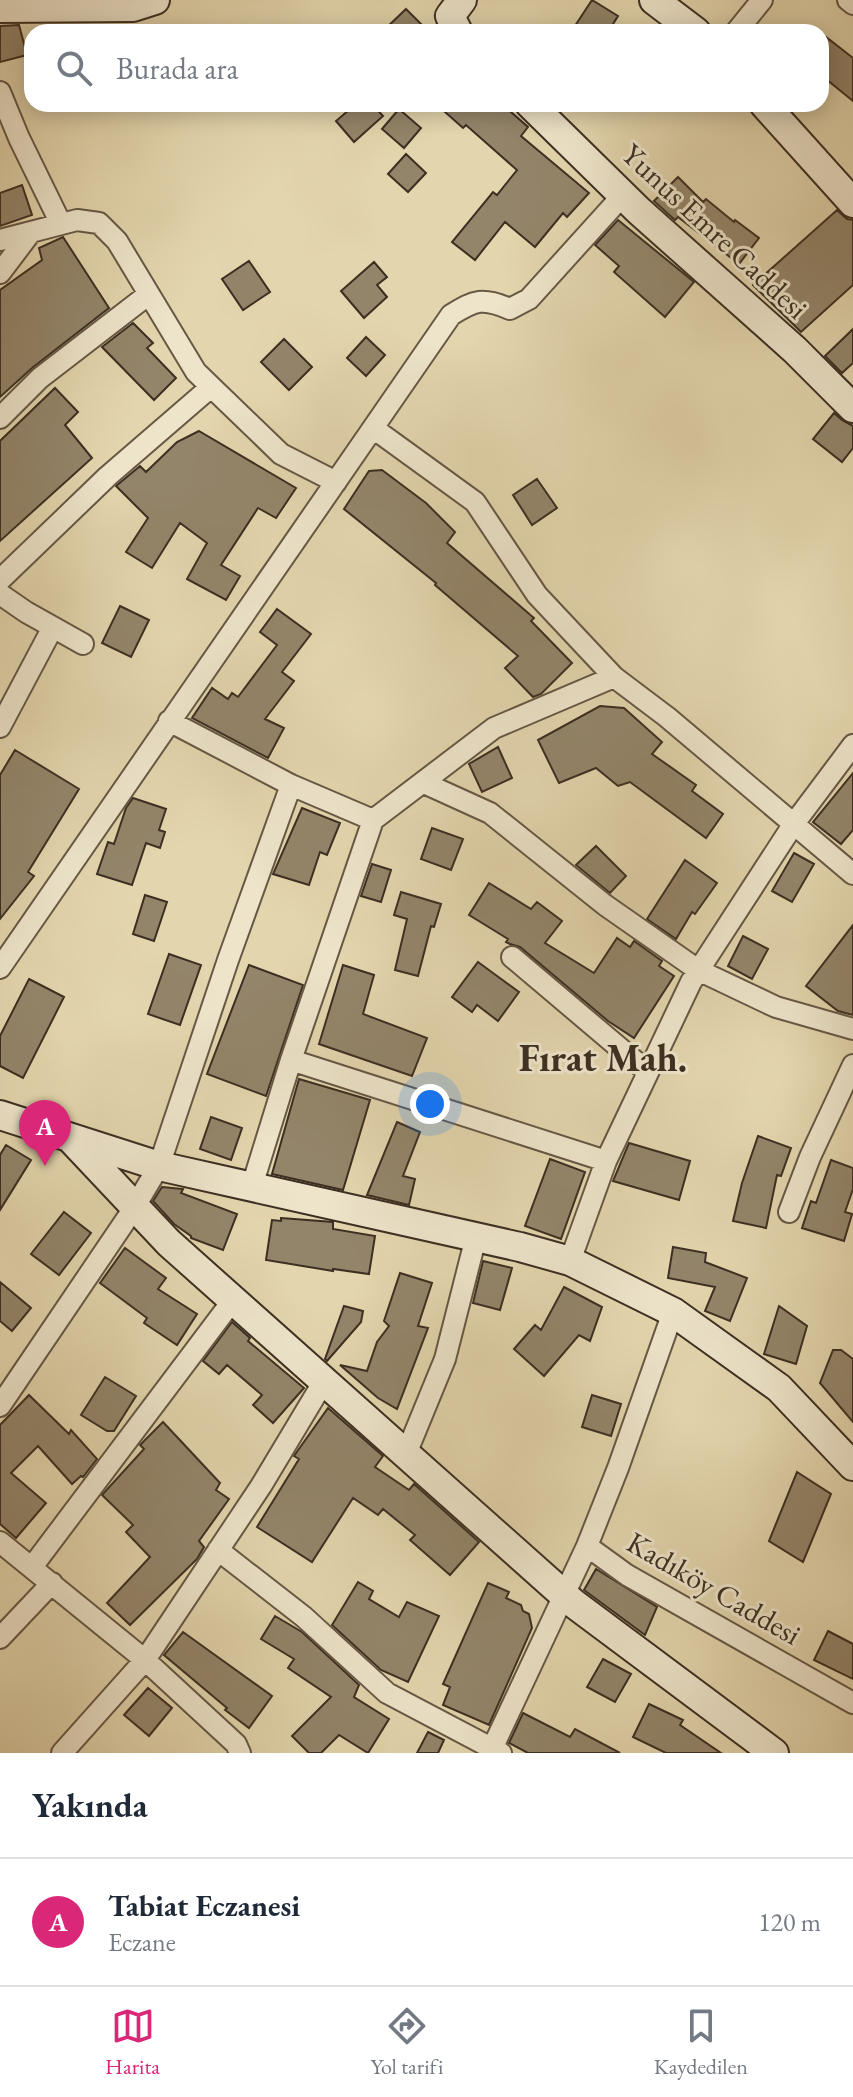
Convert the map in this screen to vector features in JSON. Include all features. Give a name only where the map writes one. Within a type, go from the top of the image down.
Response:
[{"type":"street","points":[[0,8],[133,7],[155,0]]},
{"type":"street","points":[[454,24],[450,16],[462,0]]},
{"type":"street","points":[[654,0],[686,24]]},
{"type":"street","points":[[742,24],[762,0]]},
{"type":"street","points":[[848,0],[853,4]]},
{"type":"street","points":[[0,92],[61,224]]},
{"type":"street","name":"Yunus Emre Caddesi","points":[[538,112],[623,195],[795,350],[853,408]]},
{"type":"street","points":[[771,112],[853,203]]},
{"type":"street","points":[[0,968],[451,315],[472,302],[491,301],[510,309],[529,299],[623,195]]},
{"type":"street","points":[[0,240],[77,220],[99,223],[117,241],[196,372],[281,454],[336,482]]},
{"type":"street","points":[[0,273],[31,232]]},
{"type":"street","points":[[0,418],[40,378],[149,294]]},
{"type":"street","points":[[0,580],[108,476],[211,387]]},
{"type":"street","points":[[373,428],[475,502],[537,595],[614,677],[667,717],[853,874]]},
{"type":"street","points":[[0,594],[83,644]]},
{"type":"street","points":[[0,727],[53,627]]},
{"type":"street","points":[[252,1186],[291,1060],[373,820],[494,728],[614,677]]},
{"type":"street","points":[[169,721],[291,785],[373,820]]},
{"type":"street","points":[[570,1261],[606,1161],[698,970],[793,825],[853,745]]},
{"type":"street","points":[[424,783],[490,813],[605,905],[698,970],[776,1007],[853,1029]]},
{"type":"street","points":[[0,1406],[159,1166],[291,785]]},
{"type":"street","points":[[512,957],[648,1072]]},
{"type":"street","points":[[291,1060],[606,1161]]},
{"type":"street","points":[[789,1212],[810,1157],[853,1065]]},
{"type":"street","points":[[0,1115],[159,1166],[570,1261],[673,1312],[779,1388],[853,1466]]},
{"type":"street","points":[[68,1136],[169,1243],[563,1595],[774,1753]]},
{"type":"street","points":[[406,1454],[445,1359],[476,1237]]},
{"type":"street","points":[[32,1567],[233,1300]]},
{"type":"street","points":[[218,1550],[304,1617],[387,1693],[495,1751],[587,1546],[673,1312]]},
{"type":"street","points":[[62,1753],[145,1660],[261,1486],[324,1381]]},
{"type":"street","points":[[0,1542],[145,1660],[236,1744],[240,1753]]},
{"type":"street","name":"Kadıköy Caddesi","points":[[587,1546],[627,1575],[853,1703]]},
{"type":"street","points":[[0,1638],[52,1583]]},
{"type":"building","points":[[592,0],[618,16],[613,24],[576,24]]},
{"type":"building","points":[[406,9],[421,24],[390,24]]},
{"type":"building","points":[[19,25],[24,56],[0,62],[0,26]]},
{"type":"building","points":[[829,39],[853,58],[853,101],[829,82]]},
{"type":"building","points":[[347,112],[379,112],[383,116],[354,142],[336,121]]},
{"type":"building","points":[[396,112],[402,112],[421,128],[404,148],[382,129]]},
{"type":"building","points":[[445,112],[511,112],[528,127],[521,136],[589,193],[567,217],[563,213],[535,247],[505,222],[475,260],[452,242],[493,192],[497,195],[517,170],[466,125],[463,128]]},
{"type":"building","points":[[406,154],[426,173],[408,192],[388,174]]},
{"type":"building","points":[[678,177],[703,202],[706,199],[759,238],[739,264],[678,217],[675,220],[654,201]]},
{"type":"building","points":[[22,185],[32,215],[0,226],[0,193]]},
{"type":"building","points":[[837,210],[853,220],[853,285],[801,332],[753,285]]},
{"type":"building","points":[[618,220],[694,282],[665,317],[614,272],[619,266],[595,245]]},
{"type":"building","points":[[63,237],[109,308],[0,397],[0,290],[42,260],[39,248]]},
{"type":"building","points":[[249,261],[270,292],[243,310],[222,279]]},
{"type":"building","points":[[374,262],[387,277],[377,285],[387,297],[364,318],[341,291]]},
{"type":"building","points":[[133,323],[153,343],[147,348],[176,378],[154,400],[102,347]]},
{"type":"building","points":[[853,329],[853,363],[842,373],[825,356]]},
{"type":"building","points":[[366,337],[385,355],[366,376],[347,358]]},
{"type":"building","points":[[284,339],[312,367],[289,390],[261,362]]},
{"type":"building","points":[[55,388],[78,412],[65,425],[92,458],[0,541],[0,441]]},
{"type":"building","points":[[834,413],[853,426],[853,448],[842,462],[813,439]]},
{"type":"building","points":[[199,431],[296,488],[276,518],[258,508],[221,565],[240,576],[226,600],[187,579],[207,543],[180,523],[152,568],[126,552],[148,518],[116,486],[140,466],[146,472],[177,442]]},
{"type":"building","points":[[382,470],[426,503],[455,532],[447,543],[534,618],[531,621],[572,663],[541,694],[533,697],[505,668],[518,656],[436,583],[344,509],[369,471]]},
{"type":"building","points":[[537,479],[557,508],[532,525],[513,495]]},
{"type":"building","points":[[120,606],[149,620],[131,657],[102,643]]},
{"type":"building","points":[[277,609],[311,634],[282,672],[294,681],[265,719],[284,728],[268,758],[192,718],[212,688],[228,699],[232,693],[238,697],[277,645],[260,632]]},
{"type":"building","points":[[600,706],[624,708],[662,742],[652,754],[696,785],[692,791],[723,814],[706,838],[630,782],[618,786],[596,768],[559,783],[538,740]]},
{"type":"building","points":[[498,747],[512,778],[482,792],[469,764]]},
{"type":"building","points":[[15,750],[79,789],[28,872],[34,876],[0,919],[0,775]]},
{"type":"building","points":[[853,773],[853,830],[841,844],[813,822]]},
{"type":"building","points":[[133,798],[166,809],[159,830],[165,832],[160,848],[146,843],[132,885],[97,874],[108,842],[114,844],[126,808]]},
{"type":"building","points":[[302,808],[340,823],[327,855],[320,852],[309,885],[273,874]]},
{"type":"building","points":[[432,828],[463,839],[451,870],[421,859]]},
{"type":"building","points":[[596,846],[626,876],[610,893],[576,865]]},
{"type":"building","points":[[794,853],[814,864],[792,902],[772,891]]},
{"type":"building","points":[[685,860],[717,883],[695,914],[692,912],[676,939],[647,919]]},
{"type":"building","points":[[372,864],[391,870],[381,902],[361,896]]},
{"type":"building","points":[[489,883],[531,909],[537,902],[562,921],[545,943],[594,973],[617,938],[630,947],[634,941],[662,961],[659,966],[674,976],[634,1038],[608,1021],[520,947],[506,942],[508,939],[469,915]]},
{"type":"building","points":[[401,892],[441,904],[434,927],[431,926],[418,976],[395,970],[407,919],[394,915]]},
{"type":"building","points":[[145,895],[167,902],[154,941],[133,934]]},
{"type":"building","points":[[853,925],[853,1015],[838,1011],[806,986]]},
{"type":"building","points":[[743,936],[768,949],[752,979],[728,966]]},
{"type":"building","points":[[169,954],[201,965],[180,1025],[148,1014]]},
{"type":"building","points":[[478,962],[519,992],[498,1021],[477,1005],[472,1012],[452,997]]},
{"type":"building","points":[[249,965],[303,985],[266,1096],[207,1074]]},
{"type":"building","points":[[343,965],[374,975],[363,1014],[427,1038],[412,1076],[319,1044]]},
{"type":"building","points":[[29,979],[64,997],[23,1078],[0,1066],[0,1036]]},
{"type":"building","points":[[299,1079],[370,1100],[343,1190],[272,1174]]},
{"type":"building","points":[[211,1117],[242,1128],[231,1160],[200,1149]]},
{"type":"building","points":[[397,1122],[420,1132],[403,1176],[415,1179],[409,1205],[367,1195]]},
{"type":"building","points":[[758,1136],[791,1148],[781,1176],[777,1175],[766,1228],[733,1221]]},
{"type":"building","points":[[629,1143],[690,1161],[679,1200],[613,1181]]},
{"type":"building","points":[[6,1145],[31,1160],[0,1210],[0,1155]]},
{"type":"building","points":[[550,1159],[585,1172],[561,1239],[525,1226]]},
{"type":"building","points":[[831,1160],[853,1168],[853,1189],[845,1212],[852,1214],[844,1241],[802,1228],[811,1201],[816,1203]]},
{"type":"building","points":[[162,1187],[183,1189],[181,1193],[237,1214],[223,1250],[191,1238],[174,1224],[153,1201]]},
{"type":"building","points":[[64,1212],[91,1233],[59,1275],[31,1254]]},
{"type":"building","points":[[281,1218],[333,1222],[333,1229],[375,1236],[369,1274],[266,1260],[272,1220],[281,1221]]},
{"type":"building","points":[[673,1247],[706,1253],[705,1262],[747,1278],[730,1321],[705,1311],[715,1287],[668,1278]]},
{"type":"building","points":[[125,1248],[166,1278],[158,1289],[197,1314],[177,1345],[144,1323],[147,1318],[100,1283]]},
{"type":"building","points":[[483,1261],[512,1268],[500,1310],[473,1303]]},
{"type":"building","points":[[400,1273],[432,1283],[418,1326],[428,1328],[397,1409],[378,1398],[340,1365],[367,1371],[377,1342],[389,1326],[384,1321]]},
{"type":"building","points":[[0,1282],[31,1308],[12,1331],[0,1321]]},
{"type":"building","points":[[564,1287],[602,1307],[590,1341],[579,1335],[544,1376],[514,1349],[535,1325],[541,1330]]},
{"type":"building","points":[[344,1306],[363,1311],[361,1322],[327,1361],[325,1359]]},
{"type":"building","points":[[779,1306],[807,1326],[796,1364],[764,1354]]},
{"type":"building","points":[[232,1322],[250,1338],[248,1341],[304,1388],[273,1423],[253,1405],[262,1395],[227,1365],[219,1374],[203,1361]]},
{"type":"building","points":[[833,1350],[841,1350],[853,1359],[853,1422],[820,1383]]},
{"type":"building","points":[[105,1377],[136,1396],[114,1431],[107,1431],[81,1415]]},
{"type":"building","points":[[29,1395],[69,1434],[71,1430],[97,1459],[83,1477],[72,1484],[38,1446],[11,1473],[46,1503],[16,1538],[0,1524],[0,1425]]},
{"type":"building","points":[[592,1395],[621,1404],[611,1436],[582,1427]]},
{"type":"building","points":[[328,1408],[383,1456],[375,1467],[409,1490],[414,1484],[479,1542],[450,1575],[410,1540],[415,1535],[383,1509],[378,1515],[353,1498],[312,1562],[257,1527],[299,1459],[294,1456]]},
{"type":"building","points":[[163,1422],[220,1483],[216,1490],[229,1499],[199,1541],[204,1547],[197,1559],[130,1625],[107,1603],[150,1557],[126,1532],[133,1525],[102,1495],[144,1449],[140,1445]]},
{"type":"building","points":[[797,1472],[831,1494],[803,1562],[769,1541]]},
{"type":"building","points":[[596,1569],[657,1607],[645,1635],[584,1590]]},
{"type":"building","points":[[358,1582],[373,1591],[369,1599],[399,1617],[407,1602],[439,1616],[408,1682],[381,1670],[332,1625]]},
{"type":"building","points":[[488,1583],[509,1592],[506,1598],[521,1605],[523,1611],[529,1614],[532,1628],[489,1725],[443,1705],[450,1687],[443,1684]]},
{"type":"building","points":[[275,1616],[302,1632],[359,1685],[354,1697],[389,1719],[368,1753],[339,1735],[321,1753],[309,1753],[292,1736],[331,1697],[288,1668],[294,1659],[261,1639]]},
{"type":"building","points":[[828,1631],[853,1644],[853,1679],[814,1660]]},
{"type":"building","points":[[183,1632],[272,1696],[249,1728],[164,1655]]},
{"type":"building","points":[[603,1659],[631,1674],[615,1702],[587,1687]]},
{"type":"building","points":[[148,1688],[172,1708],[149,1736],[124,1715]]},
{"type":"building","points":[[649,1704],[683,1720],[680,1725],[721,1753],[666,1753],[633,1737]]},
{"type":"building","points":[[523,1713],[570,1737],[575,1729],[620,1753],[528,1753],[509,1743]]},
{"type":"building","points":[[428,1732],[444,1740],[438,1753],[417,1753]]},
{"type":"place","name":"Tabiat Eczanesi","points":[[45,1166]]},
{"type":"district","name":"Fırat Mah.","points":[[603,1057]]}]
